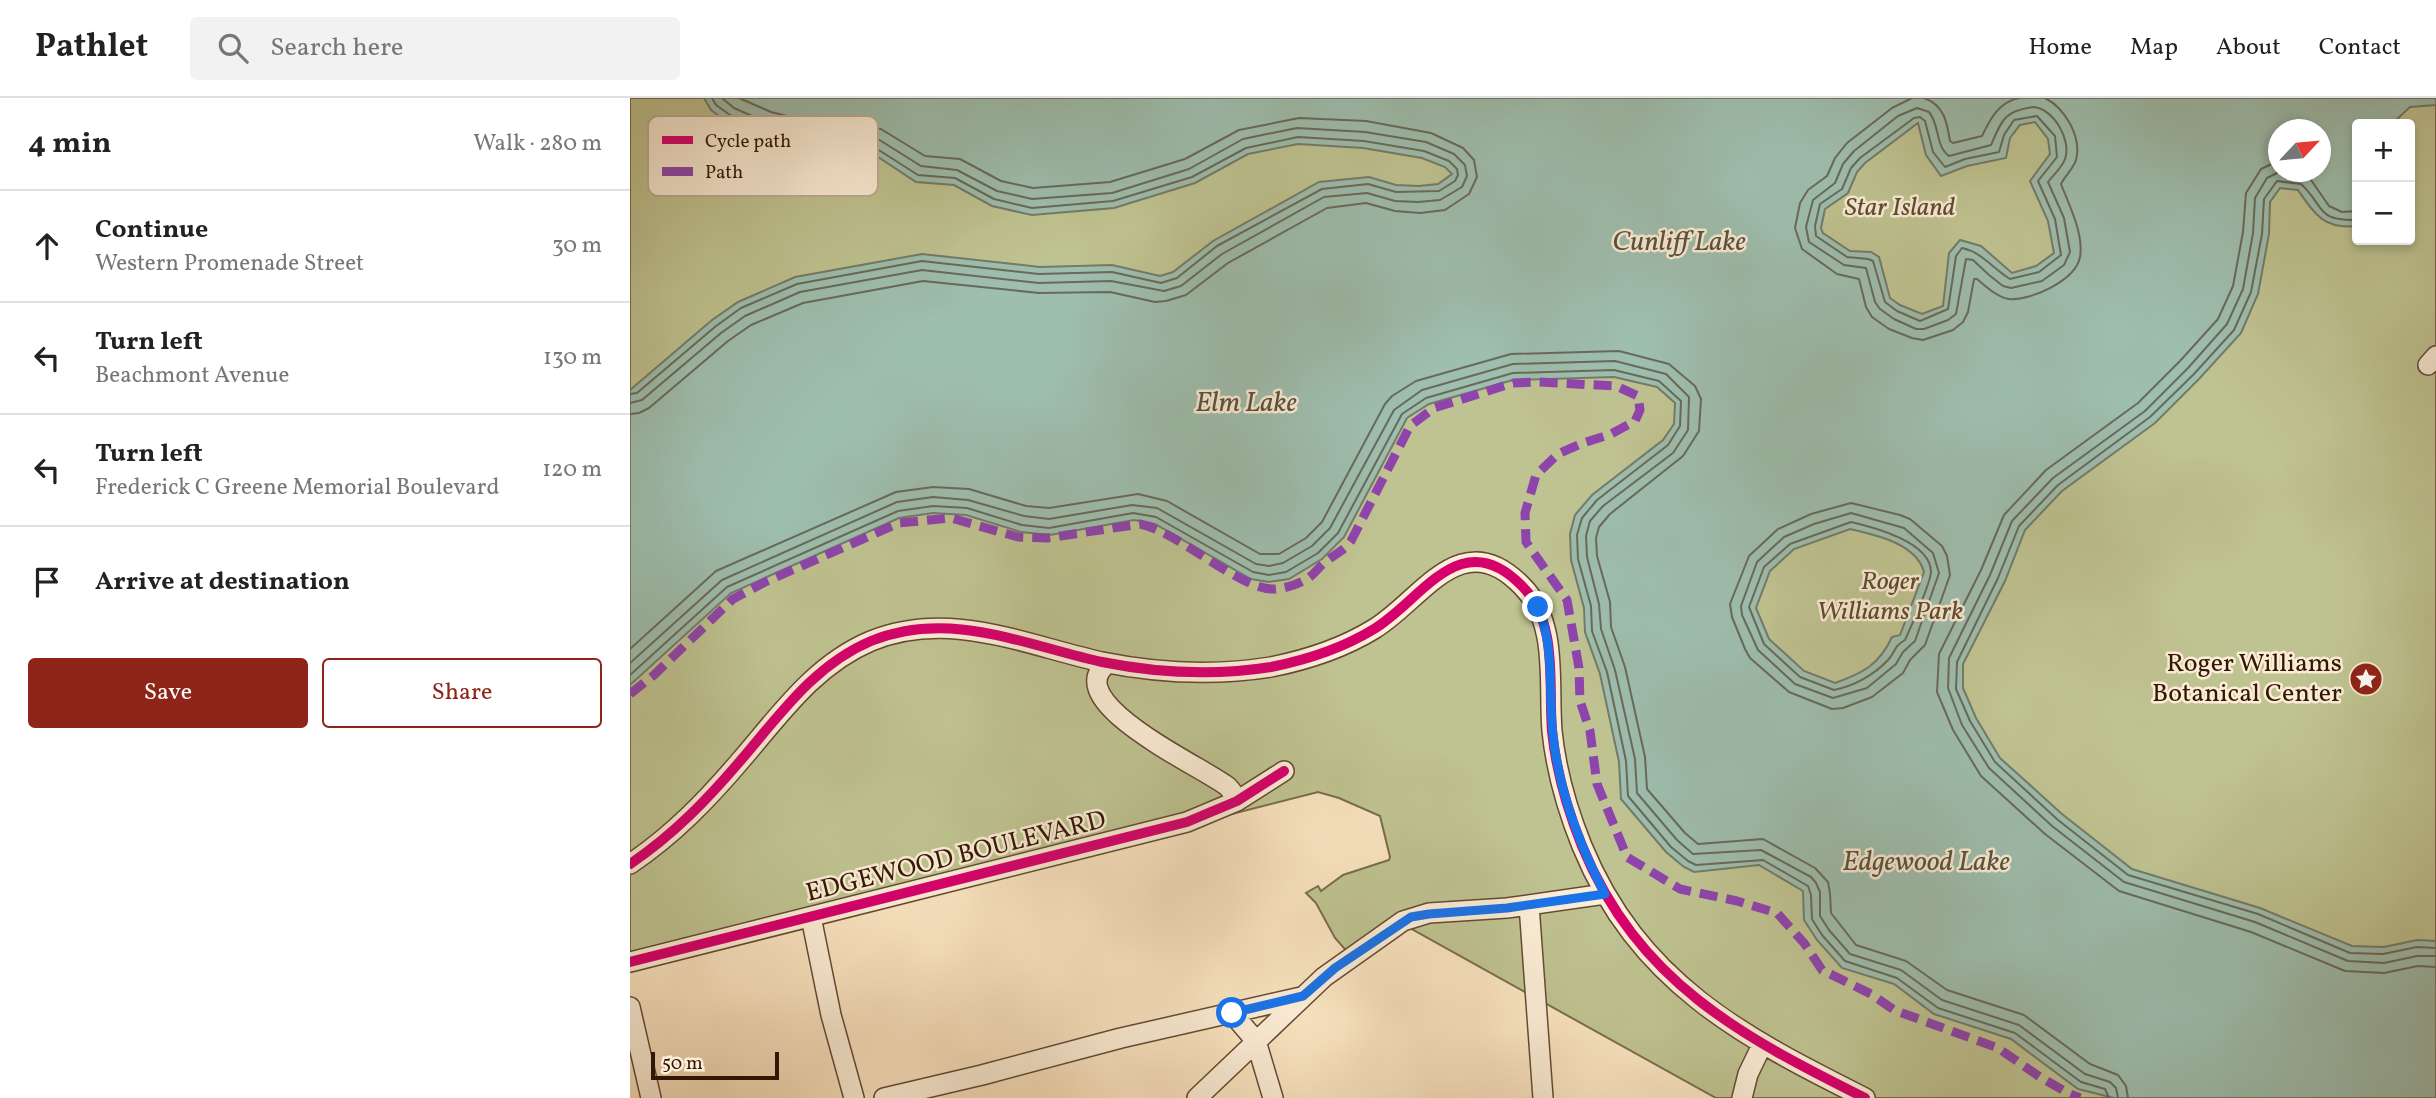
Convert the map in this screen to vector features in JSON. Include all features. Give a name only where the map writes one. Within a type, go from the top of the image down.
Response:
[{"type":"street","points":[[630,864],[686,820],[806,685],[839,658],[868,642],[903,632],[960,627],[1108,663],[1198,672],[1236,671],[1287,663],[1326,651],[1373,630],[1448,568],[1467,563],[1483,564],[1498,568],[1525,588],[1542,618],[1549,651],[1553,737],[1562,785],[1576,830],[1605,894],[1629,932],[1653,960],[1705,1006],[1762,1045],[1865,1098]]},
{"type":"street","points":[[1108,663],[1098,671],[1096,684],[1109,707],[1167,751],[1228,787],[1237,801]]},
{"type":"street","name":"EDGEWOOD BOULEVARD","points":[[630,962],[1187,822],[1237,801],[1284,771]]},
{"type":"street","points":[[1198,1098],[1335,968],[1411,917],[1488,911],[1605,894]]},
{"type":"street","points":[[1529,905],[1543,1098]]},
{"type":"street","points":[[811,917],[831,1015],[854,1098]]},
{"type":"street","points":[[884,1098],[1303,996]]},
{"type":"street","points":[[630,1007],[651,1098]]},
{"type":"street","points":[[1232,1013],[1256,1041],[1273,1098]]},
{"type":"street","points":[[1742,1098],[1751,1066],[1762,1045]]},
{"type":"green space","name":"Roger Williams Park","points":[[630,98],[2436,98],[2436,1098],[1716,1098],[1406,926],[1351,956],[1335,938],[1316,903],[1306,893],[1318,886],[1321,891],[1343,875],[1389,860],[1390,857],[1380,816],[1318,792],[630,968]]},
{"type":"water","points":[[704,98],[2436,98],[2436,105],[2410,107],[2397,119],[2352,119],[2352,226],[2329,223],[2316,214],[2298,190],[2280,188],[2270,202],[2269,234],[2258,294],[2241,333],[2155,423],[2062,491],[2025,530],[2005,581],[1963,664],[1963,688],[1976,718],[2000,758],[2062,814],[2132,869],[2260,908],[2352,946],[2384,947],[2417,940],[2436,941],[2436,1098],[2114,1098],[2078,1089],[2011,1039],[1934,1014],[1894,984],[1842,968],[1817,940],[1804,920],[1803,891],[1759,865],[1694,872],[1666,852],[1621,799],[1619,762],[1600,674],[1585,632],[1584,608],[1571,560],[1570,534],[1575,515],[1592,495],[1663,440],[1674,424],[1675,403],[1657,387],[1614,377],[1513,380],[1429,404],[1407,418],[1344,537],[1322,559],[1289,579],[1269,582],[1251,579],[1155,524],[1134,520],[1050,535],[1021,532],[966,515],[933,513],[899,518],[731,593],[630,685],[630,390],[712,320],[738,302],[795,277],[922,254],[1040,267],[1112,265],[1160,276],[1173,272],[1213,241],[1319,182],[1369,177],[1396,185],[1419,186],[1438,184],[1452,174],[1445,167],[1422,158],[1363,148],[1298,144],[1248,154],[1195,183],[1114,208],[1032,215],[992,206],[954,185],[916,182],[878,157],[878,116],[719,116],[711,110]],"holes":[[[2035,122],[2048,139],[2050,154],[2030,181],[2048,221],[2054,253],[2036,266],[2012,273],[1981,246],[1960,240],[1949,253],[1943,306],[1922,314],[1900,305],[1890,298],[1879,257],[1871,252],[1850,251],[1823,233],[1821,228],[1825,209],[1848,193],[1857,172],[1865,163],[1918,123],[1926,155],[1941,176],[1967,166],[2006,158],[2010,138],[2020,125]],[[1850,529],[1882,538],[1913,554],[1924,572],[1900,635],[1892,637],[1882,655],[1854,676],[1835,683],[1804,671],[1769,639],[1756,608],[1770,571],[1794,549]]]},
{"type":"marked path","points":[[630,694],[654,675],[733,599],[765,582],[899,523],[951,518],[1018,537],[1047,538],[1140,524],[1173,538],[1246,581],[1276,589],[1292,586],[1310,577],[1351,541],[1410,426],[1434,408],[1513,383],[1616,386],[1638,396],[1640,410],[1635,421],[1611,434],[1558,454],[1536,475],[1525,513],[1526,542],[1567,600],[1579,668],[1580,701],[1590,731],[1597,784],[1627,857],[1680,889],[1777,913],[1804,943],[1822,970],[1871,994],[1894,1010],[1998,1048],[2040,1077],[2080,1098]]},
{"type":"cycle path","points":[[630,864],[661,841],[702,803],[784,709],[815,678],[851,651],[871,641],[900,632],[929,628],[958,629],[1016,639],[1102,662],[1144,669],[1186,672],[1250,670],[1298,661],[1350,642],[1392,616],[1443,573],[1461,564],[1480,562],[1500,569],[1522,586],[1534,601],[1542,618],[1547,635],[1551,674],[1554,746],[1567,804],[1582,846],[1605,893],[1632,934],[1663,969],[1698,1000],[1736,1027],[1776,1052],[1865,1098]]},
{"type":"cycle path","points":[[630,962],[1187,822],[1237,801],[1284,771]]},
{"type":"place","name":"Roger Williams Botanical Center","points":[[2366,679]]},
{"type":"route","points":[[1232,1013],[1303,996],[1335,968],[1411,917],[1488,911],[1605,894],[1576,830],[1556,761],[1547,636],[1538,607]]},
{"type":"park label","name":"Star Island","points":[[1900,208]]},
{"type":"water label","name":"Cunliff Lake","points":[[1679,242]]},
{"type":"water label","name":"Elm Lake","points":[[1246,403]]},
{"type":"water label","name":"Edgewood Lake","points":[[1926,862]]}]
